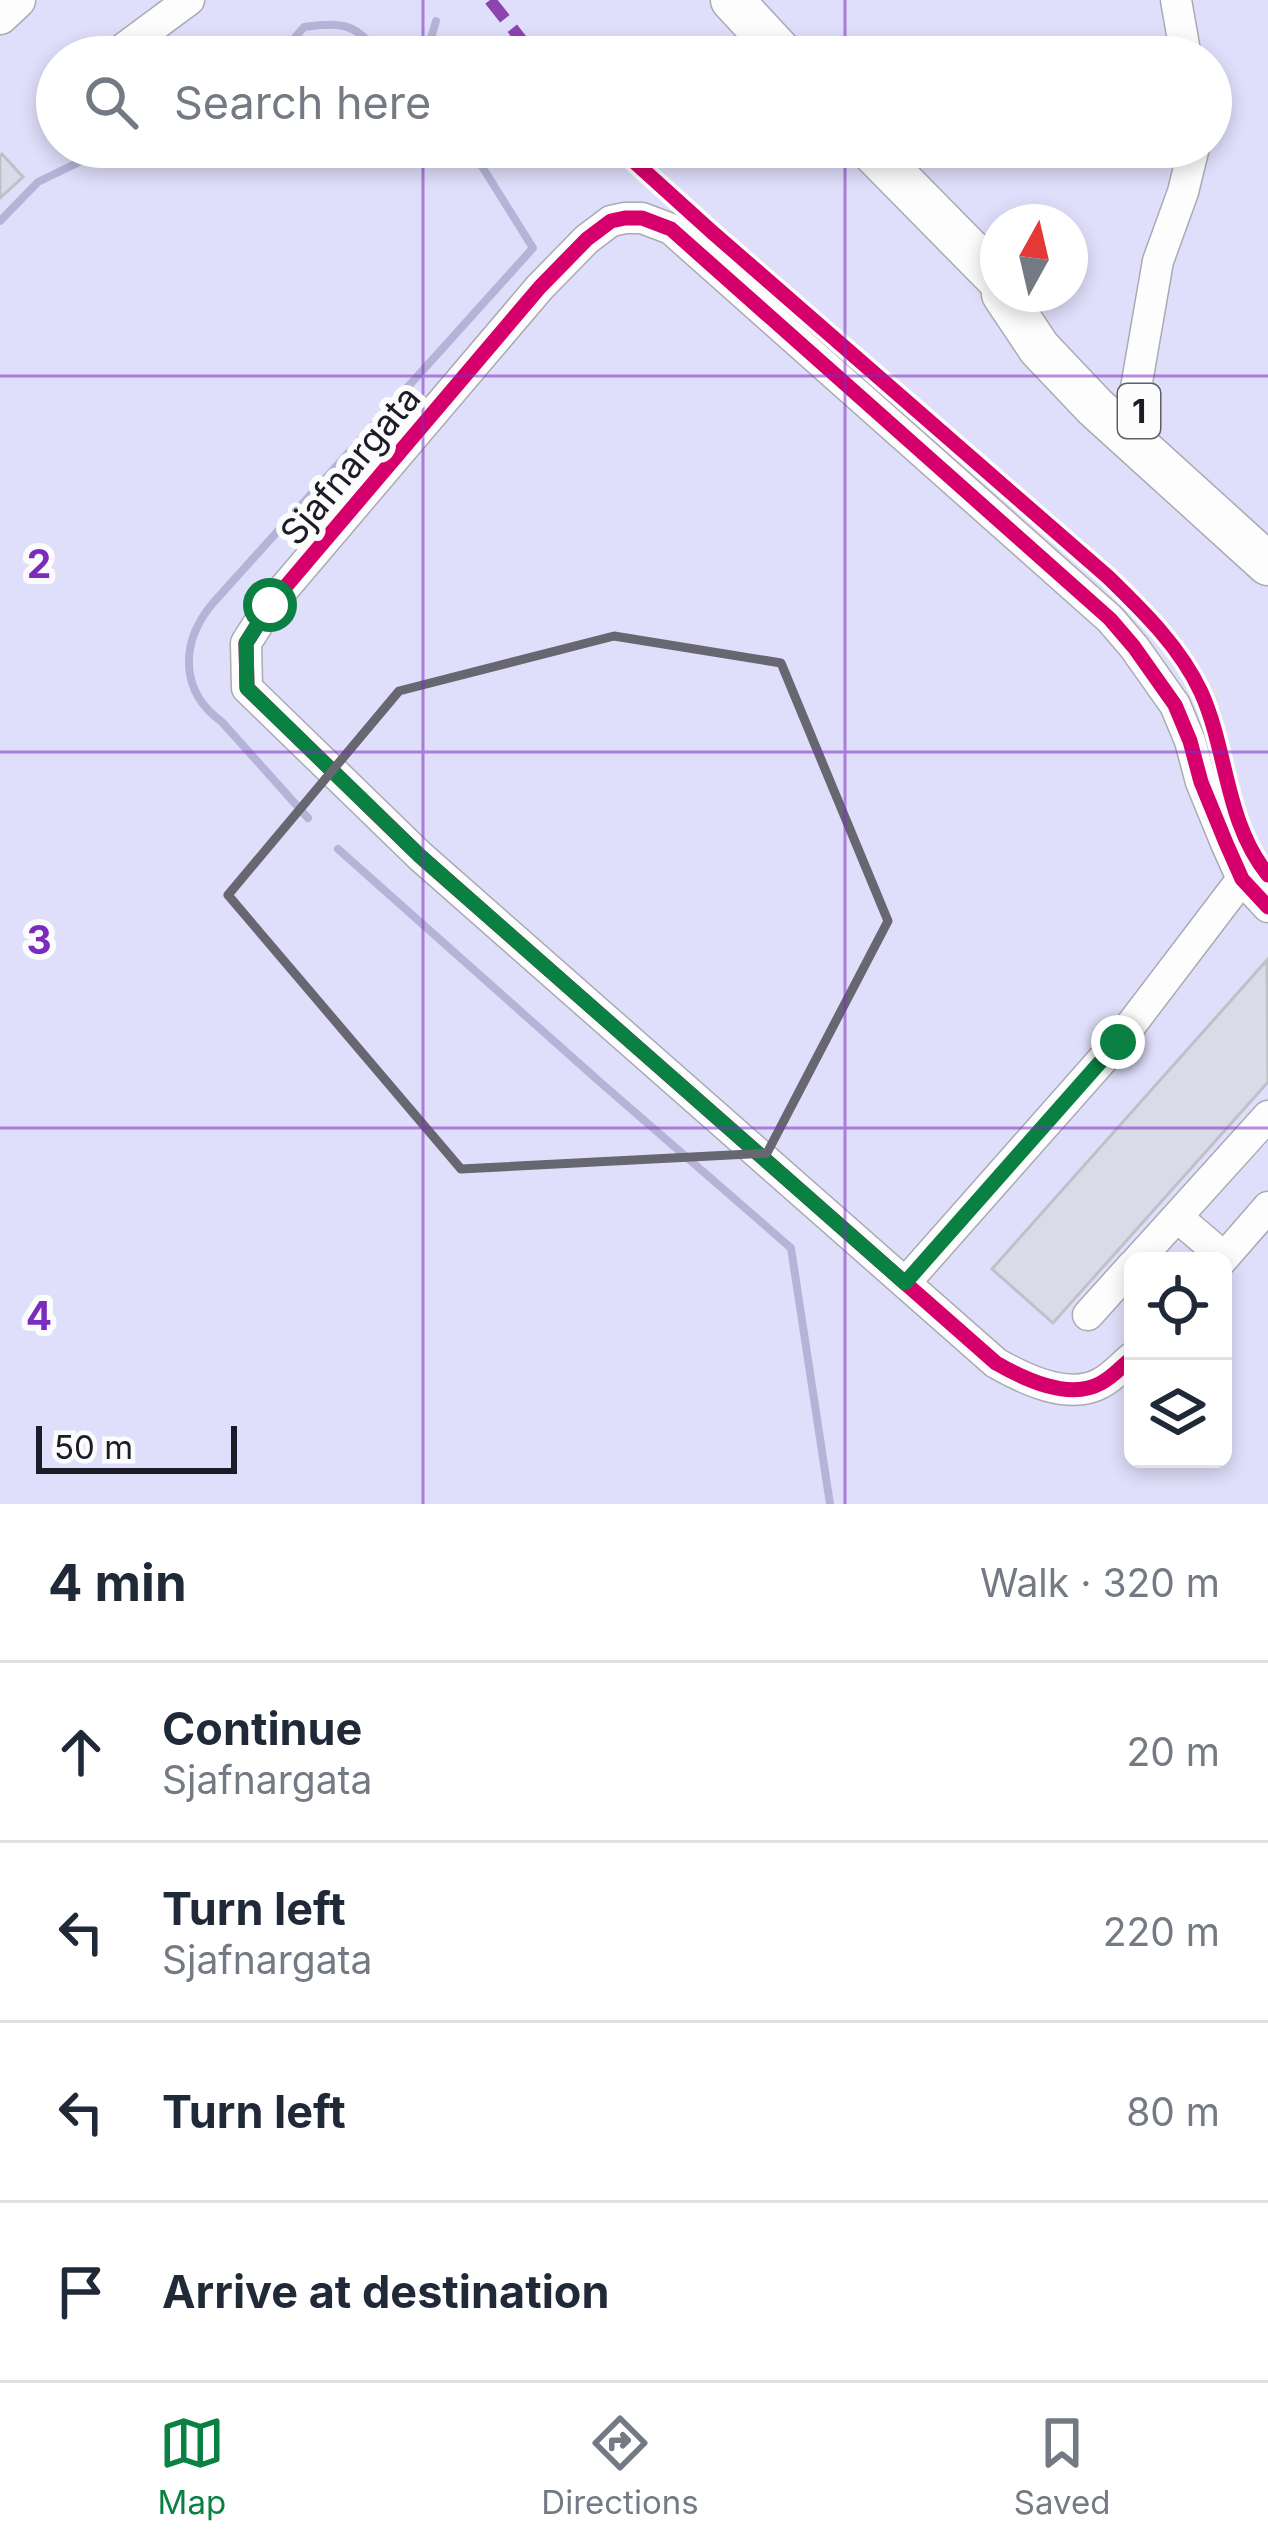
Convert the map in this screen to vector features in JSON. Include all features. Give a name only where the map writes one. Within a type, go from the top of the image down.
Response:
[{"type":"highway","points":[[732,0],[765,36]]},
{"type":"highway","name":"1","points":[[888,168],[980,263]]},
{"type":"highway","points":[[1018,312],[1040,348],[1095,407],[1268,564]]},
{"type":"highway","name":"1","points":[[1031,312],[1268,525]]},
{"type":"main road","points":[[0,16],[17,0]]},
{"type":"street","points":[[140,36],[189,0]]},
{"type":"street","points":[[1176,0],[1182,36]]},
{"type":"street","points":[[1132,405],[1158,261],[1189,168]]},
{"type":"street","name":"Sjafnargata","points":[[1129,1360],[1099,1385],[1062,1389],[1025,1380],[996,1363],[420,856],[247,688],[246,643],[270,605],[540,286],[611,221],[642,218],[671,229],[729,278],[1110,619],[1175,705],[1213,816],[1242,879],[1268,907]]},
{"type":"street","points":[[905,1283],[1118,1042],[1242,879]]},
{"type":"street","points":[[1150,1252],[1268,1116]]},
{"type":"street","points":[[1228,1252],[1268,1207]]},
{"type":"street","points":[[1177,1217],[1214,1252]]},
{"type":"street","points":[[1088,1315],[1124,1284]]},
{"type":"path","points":[[641,168],[1148,616],[1185,663],[1202,695],[1236,814]]},
{"type":"highlighted area","points":[[614,636],[781,663],[888,921],[767,1153],[461,1169],[228,895],[399,691]]},
{"type":"shaded area","points":[[0,0],[1268,0],[1268,1504],[0,1504]]},
{"type":"building","points":[[0,156],[23,177],[0,198]]},
{"type":"building","points":[[1267,960],[1268,1082],[1053,1323],[992,1269]]},
{"type":"waterway","points":[[432,36],[436,21]]},
{"type":"waterway","points":[[296,36],[304,27],[329,25],[348,27],[363,36]]},
{"type":"waterway","points":[[0,221],[38,182],[67,168]]},
{"type":"waterway","points":[[308,818],[198,696],[189,666],[194,634],[213,603],[533,248],[483,168]]},
{"type":"waterway","points":[[338,849],[791,1248],[830,1504]]},
{"type":"marked path","points":[[490,0],[518,36]]},
{"type":"cycle path","points":[[641,168],[1108,577],[1160,630],[1201,692],[1243,832],[1268,875]]},
{"type":"cycle path","points":[[1130,1360],[1101,1383],[1075,1390],[1033,1381],[996,1363],[420,856],[247,688],[246,643],[270,605],[540,287],[611,221],[642,218],[671,229],[1110,619],[1175,705],[1242,879],[1268,907]]},
{"type":"route","points":[[270,605],[246,643],[247,688],[420,856],[905,1283],[1118,1042]]}]
